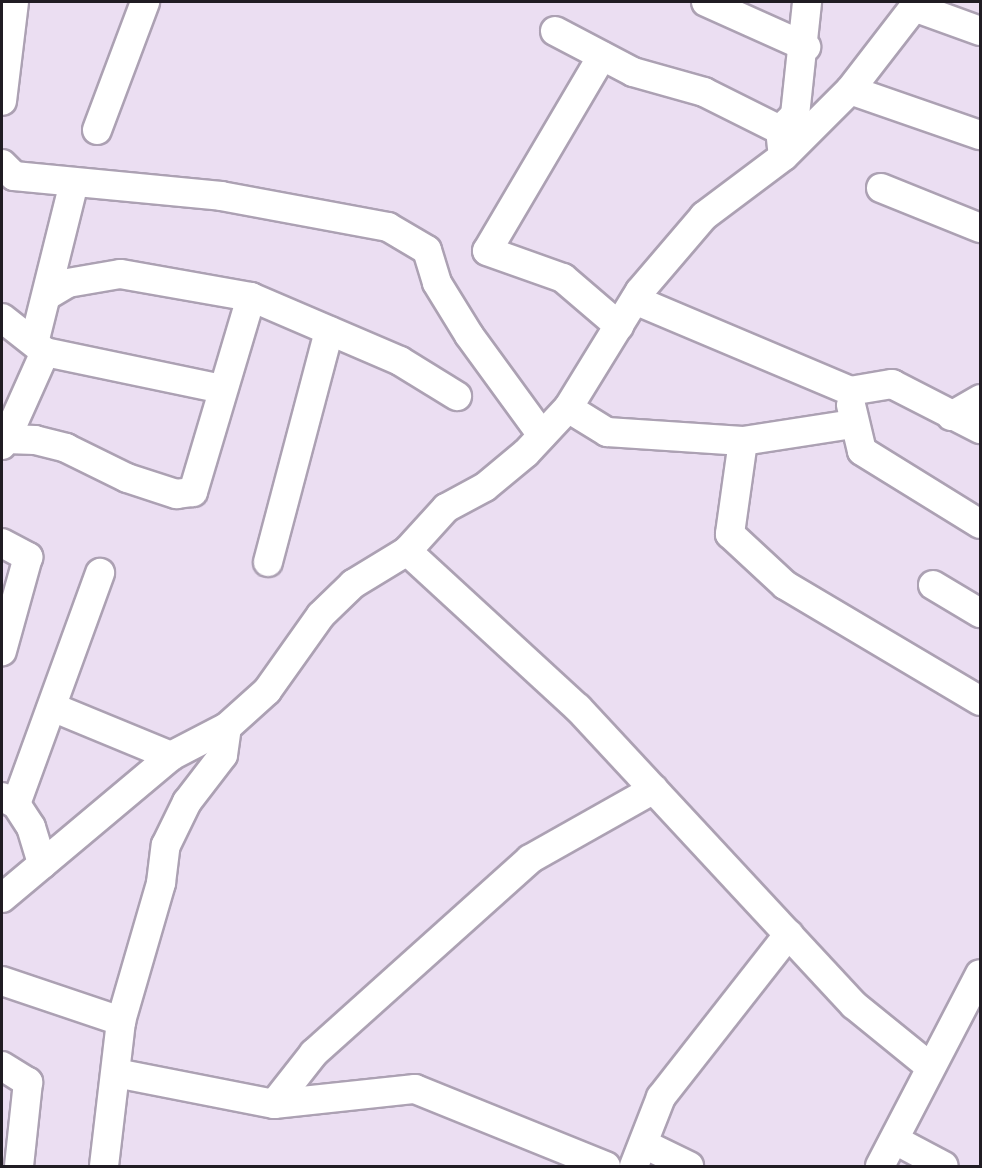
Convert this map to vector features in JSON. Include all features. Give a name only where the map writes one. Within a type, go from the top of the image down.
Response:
[{"type":"street","points":[[2,101],[14,2]]},
{"type":"street","points":[[96,130],[145,2]]},
{"type":"street","points":[[706,2],[806,47]]},
{"type":"street","points":[[782,143],[795,115],[806,47],[807,2]]},
{"type":"street","points":[[2,898],[171,756],[226,727],[267,691],[329,607],[353,584],[407,551],[446,508],[485,487],[542,435],[568,408],[635,300],[704,216],[782,143],[850,90],[916,4],[981,32]]},
{"type":"street","points":[[555,31],[633,72],[704,92],[782,143]]},
{"type":"street","points":[[602,56],[487,250],[495,258],[563,278],[619,326]]},
{"type":"street","points":[[850,90],[981,135]]},
{"type":"street","points":[[6,177],[221,196],[388,227],[428,250],[437,283],[469,335],[542,435]]},
{"type":"street","points":[[74,183],[48,295],[40,345],[4,442],[66,448],[127,478],[176,494],[193,492],[251,297]]},
{"type":"street","points":[[881,189],[981,228]]},
{"type":"street","points":[[48,295],[68,283],[120,274],[248,293],[251,297],[400,361],[457,396]]},
{"type":"street","points":[[635,300],[850,391],[892,384],[951,416],[981,429]]},
{"type":"street","points":[[2,318],[40,345],[222,389]]},
{"type":"street","points":[[268,562],[328,331]]},
{"type":"street","points":[[850,391],[853,424],[862,451],[897,478],[981,524]]},
{"type":"street","points":[[951,416],[981,399]]},
{"type":"street","points":[[568,408],[598,430],[743,441],[853,424]]},
{"type":"street","points":[[743,441],[730,534],[785,585],[981,701]]},
{"type":"street","points":[[2,543],[28,557],[2,651]]},
{"type":"street","points":[[407,551],[578,708],[854,1005],[929,1066]]},
{"type":"street","points":[[42,864],[30,827],[9,800],[52,707],[100,573]]},
{"type":"street","points":[[933,585],[981,613]]},
{"type":"street","points":[[52,707],[171,756]]},
{"type":"street","points":[[104,1167],[121,1021],[160,883],[166,845],[187,802],[223,756],[226,727]]},
{"type":"street","points":[[274,1104],[314,1053],[530,859],[654,789]]},
{"type":"street","points":[[689,1167],[640,1156],[661,1097],[789,934]]},
{"type":"street","points":[[880,1167],[929,1066],[981,974]]},
{"type":"street","points":[[2,981],[121,1021]]},
{"type":"street","points":[[2,1066],[28,1082],[19,1167]]},
{"type":"street","points":[[116,1073],[274,1104],[415,1089],[606,1167]]},
{"type":"street","points":[[895,1140],[944,1167]]},
{"type":"street","points":[[2,1164],[6,1167]]}]
